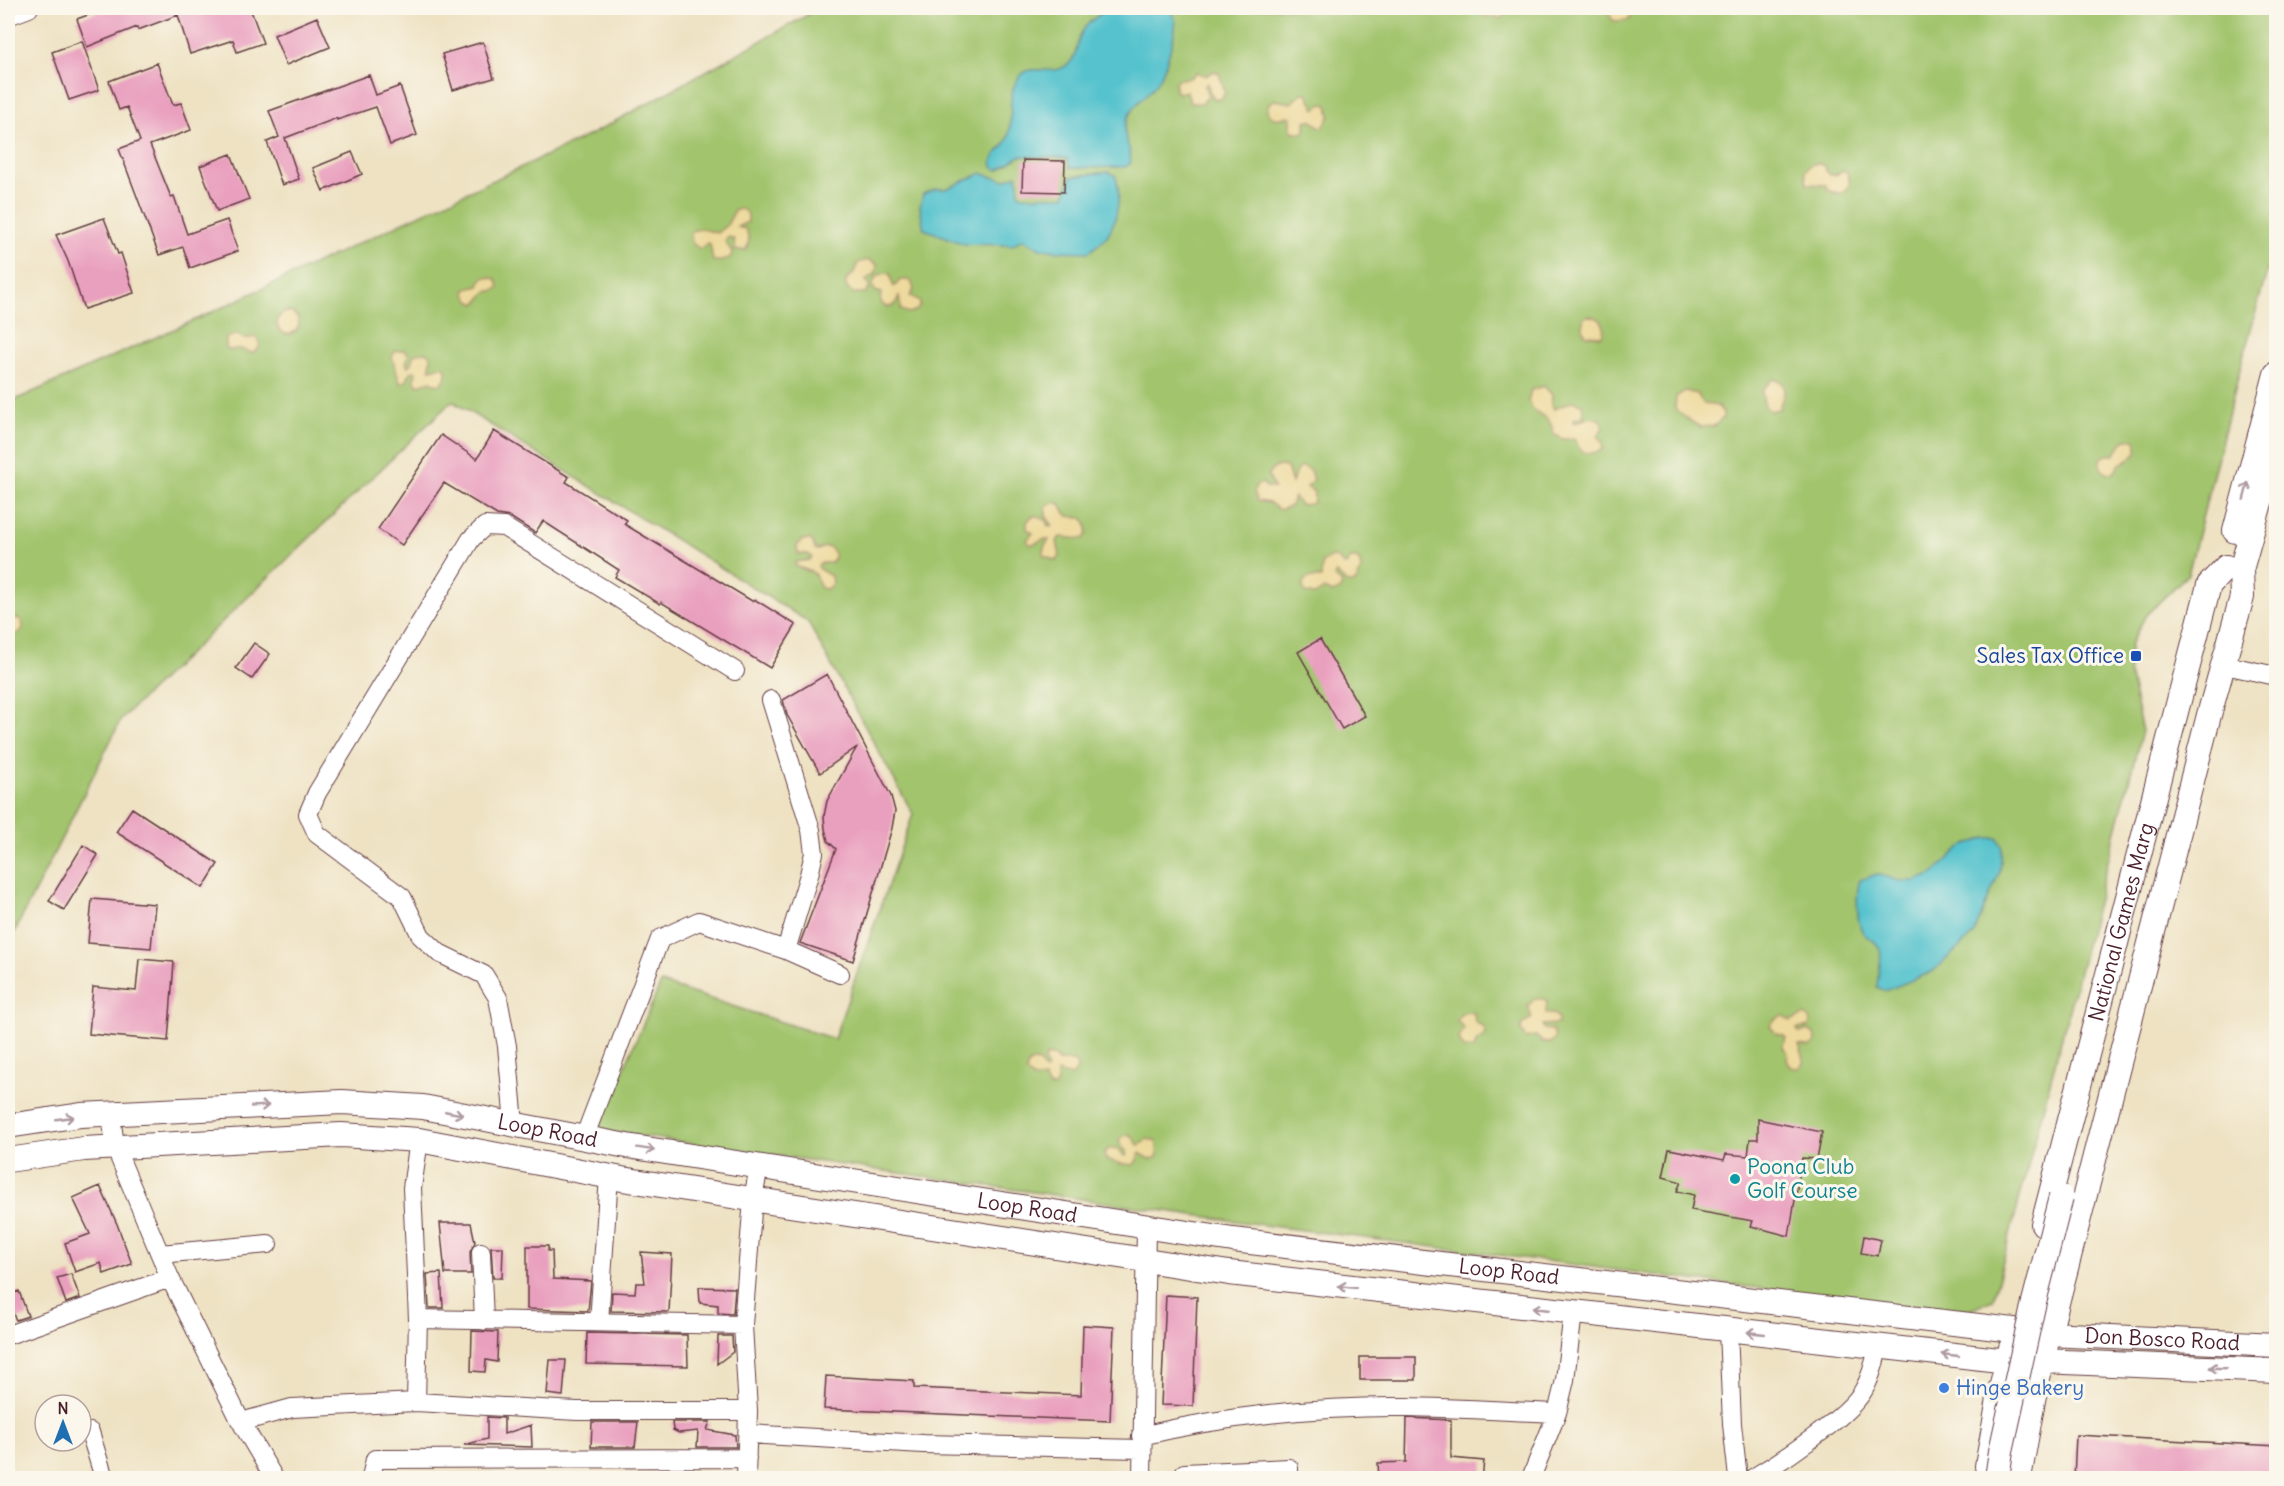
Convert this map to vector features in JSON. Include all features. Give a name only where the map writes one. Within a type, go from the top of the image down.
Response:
[{"type":"main road","name":"National Games Marg","points":[[2019,1479],[2042,1361],[2209,715],[2242,597],[2233,569],[2277,374]]},
{"type":"main road","name":"National Games Marg","points":[[1986,1479],[1990,1447],[2008,1361],[2209,585],[2233,569],[2277,446]]},
{"type":"main road","points":[[1997,1479],[2001,1451],[2034,1302],[2066,1199],[2233,569]]},
{"type":"main road","name":"Loop Road","points":[[8,1126],[81,1115],[342,1102],[423,1107],[584,1138],[1257,1243],[2049,1334]]},
{"type":"main road","name":"Loop Road","points":[[8,1160],[84,1149],[341,1135],[419,1140],[609,1176],[1229,1273],[2008,1361]]},
{"type":"main road","points":[[2009,1479],[2014,1438],[2066,1199]]},
{"type":"main road","name":"Don Bosco Road","points":[[2049,1334],[2277,1345]]},
{"type":"main road","name":"Don Bosco Road","points":[[2008,1361],[2277,1371]]},
{"type":"main road","points":[[1990,1447],[2023,1450]]},
{"type":"street","points":[[8,16],[29,8]]},
{"type":"street","points":[[514,1124],[507,1046],[498,998],[484,975],[439,953],[421,936],[402,897],[317,834],[308,814],[316,793],[471,539],[485,526],[504,527],[735,671]]},
{"type":"street","points":[[2224,664],[2277,676]]},
{"type":"street","points":[[771,700],[811,830],[814,853],[786,950]]},
{"type":"street","points":[[584,1138],[660,939],[699,921],[786,950],[840,974]]},
{"type":"street","points":[[111,1114],[115,1147],[170,1278],[241,1422],[273,1479]]},
{"type":"street","points":[[416,1402],[418,1319],[412,1188],[419,1140]]},
{"type":"street","points":[[746,1479],[748,1412],[743,1325],[753,1199],[759,1166]]},
{"type":"street","points":[[598,1322],[609,1176]]},
{"type":"street","points":[[1142,1479],[1146,1227]]},
{"type":"street","points":[[160,1254],[268,1244]]},
{"type":"street","points":[[481,1252],[484,1321]]},
{"type":"street","points":[[8,1335],[170,1278]]},
{"type":"street","points":[[1531,1479],[1557,1413],[1565,1380],[1573,1312]]},
{"type":"street","points":[[418,1319],[743,1325]]},
{"type":"street","points":[[1728,1330],[1732,1424],[1738,1479]]},
{"type":"street","points":[[1753,1479],[1851,1408],[1864,1390],[1875,1364],[1878,1347]]},
{"type":"street","points":[[241,1422],[292,1408],[416,1402],[577,1411],[748,1412]]},
{"type":"street","points":[[748,1434],[934,1445],[1141,1443],[1192,1424],[1340,1409],[1404,1407],[1557,1413]]},
{"type":"street","points":[[93,1442],[104,1479]]},
{"type":"street","points":[[371,1479],[375,1459],[747,1458]]},
{"type":"street","points":[[1184,1473],[1289,1468],[1289,1479]]},
{"type":"green space","name":"Poona Club Golf Course","points":[[820,8],[2276,8],[2276,239],[2241,365],[2188,574],[2146,615],[2130,645],[2129,673],[2142,731],[1993,1300],[1970,1309],[1945,1312],[1271,1226],[597,1130],[661,983],[834,1039],[913,814],[807,621],[452,401],[122,718],[8,945],[8,403],[206,315],[594,133]]},
{"type":"sand","points":[[1482,8],[1506,8],[1506,11],[1502,18],[1486,17]]},
{"type":"sand","points":[[1610,8],[1628,8],[1630,17],[1628,20],[1614,21],[1609,15]]},
{"type":"sand","points":[[1214,71],[1219,73],[1225,93],[1221,99],[1215,99],[1209,91],[1208,83],[1205,85],[1208,97],[1202,103],[1190,103],[1187,91],[1179,93],[1175,91],[1175,82],[1178,79],[1190,78],[1196,72],[1206,76]]},
{"type":"sand","points":[[1302,93],[1307,93],[1315,109],[1322,104],[1328,105],[1330,116],[1322,128],[1311,120],[1305,121],[1305,131],[1302,133],[1291,131],[1291,117],[1275,118],[1267,110],[1269,103],[1275,100],[1291,103]]},
{"type":"sand","points":[[1819,163],[1826,167],[1830,175],[1836,175],[1843,170],[1847,172],[1849,183],[1846,190],[1839,193],[1828,190],[1826,185],[1807,184],[1805,171],[1812,164]]},
{"type":"sand","points":[[742,209],[748,214],[748,222],[737,227],[746,229],[749,240],[746,250],[735,250],[734,239],[728,237],[725,241],[732,252],[731,257],[722,261],[713,261],[710,244],[700,249],[692,243],[691,234],[694,230],[703,229],[717,233],[727,225],[735,210]]},
{"type":"sand","points":[[868,260],[877,264],[876,273],[866,280],[870,287],[866,293],[853,293],[846,287],[846,280],[853,274],[858,263]]},
{"type":"sand","points":[[890,274],[893,286],[900,280],[909,280],[912,283],[914,290],[910,296],[919,300],[920,305],[917,310],[909,313],[901,310],[899,296],[894,306],[887,307],[882,304],[880,298],[882,293],[875,291],[872,285],[877,276]]},
{"type":"sand","points":[[486,277],[496,279],[499,287],[486,292],[476,304],[470,301],[465,292],[467,289],[479,286],[482,279]]},
{"type":"sand","points":[[288,312],[296,315],[299,323],[296,331],[288,334],[280,331],[277,323],[280,315]]},
{"type":"sand","points":[[1596,317],[1602,322],[1604,328],[1602,336],[1586,335],[1583,330],[1583,318]]},
{"type":"sand","points":[[237,334],[244,339],[256,337],[260,343],[259,348],[252,353],[240,349],[228,350],[226,338]]},
{"type":"sand","points":[[404,350],[409,354],[406,363],[408,366],[414,354],[423,352],[431,356],[430,369],[444,366],[446,375],[442,383],[438,385],[431,381],[418,385],[414,379],[415,371],[410,372],[407,381],[400,383],[392,357],[395,351]]},
{"type":"sand","points":[[1773,379],[1782,382],[1785,390],[1779,409],[1770,411],[1764,406],[1762,390]]},
{"type":"sand","points":[[1544,386],[1552,395],[1551,404],[1554,409],[1573,401],[1582,404],[1584,416],[1573,420],[1574,423],[1590,417],[1600,419],[1603,428],[1597,436],[1602,441],[1603,449],[1588,453],[1579,449],[1575,438],[1563,439],[1553,434],[1550,422],[1535,411],[1528,401],[1531,390]]},
{"type":"sand","points":[[1685,391],[1697,394],[1704,404],[1718,406],[1723,413],[1723,418],[1714,426],[1701,427],[1683,416],[1675,408],[1676,397]]},
{"type":"sand","points":[[2125,439],[2134,440],[2137,443],[2137,454],[2120,464],[2114,473],[2106,473],[2101,468],[2101,459],[2106,455],[2114,455]]},
{"type":"sand","points":[[1279,466],[1287,467],[1292,483],[1299,468],[1310,470],[1313,480],[1307,487],[1314,492],[1314,501],[1311,504],[1300,505],[1294,497],[1291,506],[1279,510],[1270,503],[1257,501],[1254,492],[1256,485],[1263,483],[1266,487],[1274,488],[1268,475]]},
{"type":"sand","points":[[1056,502],[1061,505],[1068,516],[1084,519],[1087,534],[1083,539],[1060,537],[1057,541],[1060,556],[1056,561],[1043,555],[1044,547],[1049,540],[1045,539],[1030,545],[1027,540],[1033,533],[1027,529],[1027,522],[1032,516],[1038,516],[1047,521],[1047,525],[1053,526],[1046,516],[1046,509],[1048,505]]},
{"type":"sand","points":[[802,540],[812,540],[815,549],[829,547],[834,553],[831,563],[820,563],[818,566],[831,576],[832,584],[827,589],[821,588],[814,573],[796,566],[795,562],[810,560],[812,557],[808,554],[798,554],[797,546]]},
{"type":"sand","points":[[1331,557],[1337,558],[1344,565],[1351,558],[1357,558],[1361,568],[1355,583],[1347,583],[1336,573],[1334,576],[1342,583],[1340,590],[1332,593],[1324,589],[1315,595],[1305,593],[1303,587],[1305,581],[1308,578],[1321,578],[1322,563]]},
{"type":"sand","points":[[15,618],[21,620],[23,626],[21,632],[15,634],[9,632],[7,626],[9,620]]},
{"type":"sand","points":[[1535,998],[1547,1000],[1546,1014],[1558,1017],[1558,1024],[1542,1025],[1544,1029],[1553,1030],[1555,1038],[1550,1043],[1542,1042],[1536,1036],[1526,1038],[1520,1029],[1532,1018],[1528,1006]]},
{"type":"sand","points":[[1474,1013],[1475,1022],[1484,1027],[1486,1033],[1484,1037],[1477,1040],[1474,1048],[1465,1049],[1459,1038],[1464,1028],[1457,1021],[1461,1014]]},
{"type":"sand","points":[[1782,1015],[1790,1021],[1804,1015],[1808,1017],[1809,1027],[1797,1029],[1800,1033],[1808,1030],[1815,1034],[1814,1044],[1799,1045],[1804,1059],[1798,1068],[1790,1067],[1787,1059],[1788,1053],[1783,1047],[1786,1038],[1776,1034],[1770,1026]]},
{"type":"sand","points":[[1048,1055],[1055,1057],[1058,1061],[1076,1063],[1077,1070],[1072,1076],[1057,1072],[1057,1083],[1053,1088],[1049,1087],[1044,1079],[1034,1079],[1026,1072],[1030,1063],[1038,1061],[1045,1071],[1047,1068],[1044,1060]]},
{"type":"sand","points":[[1127,1134],[1132,1136],[1139,1146],[1147,1139],[1156,1141],[1158,1155],[1156,1158],[1150,1159],[1140,1153],[1133,1165],[1106,1159],[1104,1155],[1108,1149],[1117,1148],[1126,1156],[1127,1152],[1119,1140]]},
{"type":"water","points":[[1115,8],[1167,8],[1175,19],[1173,39],[1160,78],[1132,110],[1126,123],[1125,134],[1131,159],[1130,164],[1125,167],[1070,168],[1067,158],[1020,156],[998,170],[994,168],[992,164],[994,156],[1003,146],[1010,131],[1011,101],[1017,80],[1026,71],[1053,70],[1066,66],[1073,58],[1082,32],[1088,24],[1106,11]]},
{"type":"water","points":[[1108,172],[1115,175],[1117,182],[1116,214],[1107,236],[1089,252],[1055,251],[1040,248],[1022,239],[1012,245],[964,244],[924,229],[920,207],[923,194],[936,189],[946,189],[982,173],[1004,180],[1017,175],[1019,194],[1022,196],[1065,196],[1071,177]]},
{"type":"water","points":[[1986,838],[1997,838],[2002,846],[2000,871],[1973,935],[1932,972],[1885,991],[1877,987],[1881,953],[1877,945],[1861,930],[1857,900],[1860,880],[1877,874],[1899,881],[1915,881],[1933,874],[1961,847]]},
{"type":"building","points":[[107,8],[250,8],[263,43],[237,52],[233,40],[190,54],[178,15],[138,30],[137,27],[87,47],[77,19]]},
{"type":"building","points":[[317,17],[330,47],[286,65],[274,35]]},
{"type":"building","points":[[82,41],[99,90],[69,100],[52,52]]},
{"type":"building","points":[[483,42],[494,78],[453,90],[442,54]]},
{"type":"building","points":[[157,63],[173,105],[181,103],[191,130],[150,145],[171,197],[174,196],[187,234],[227,220],[238,251],[190,268],[183,247],[159,255],[119,149],[140,141],[127,107],[119,110],[109,81]]},
{"type":"building","points":[[369,75],[376,95],[400,86],[417,135],[390,145],[376,107],[337,120],[337,118],[285,138],[299,179],[282,185],[267,142],[279,137],[269,111]]},
{"type":"building","points":[[352,152],[362,174],[323,191],[313,168]]},
{"type":"building","points":[[231,154],[249,199],[217,211],[200,166]]},
{"type":"building","points":[[1023,160],[1065,161],[1064,192],[1022,191]]},
{"type":"building","points":[[104,218],[118,254],[121,253],[134,293],[84,309],[68,261],[56,235]]},
{"type":"building","points":[[494,431],[569,477],[566,482],[627,520],[624,524],[796,625],[770,668],[615,577],[619,570],[543,521],[535,533],[510,517],[497,515],[444,483],[402,545],[378,529],[441,435],[477,459]]},
{"type":"building","points":[[1320,639],[1365,716],[1342,729],[1298,652]]},
{"type":"building","points":[[254,643],[270,654],[252,679],[236,668]]},
{"type":"building","points":[[827,674],[891,796],[895,811],[853,961],[800,943],[836,849],[828,841],[825,829],[824,816],[827,801],[857,747],[820,773],[787,715],[783,700]]},
{"type":"building","points":[[132,808],[218,864],[203,888],[116,832]]},
{"type":"building","points":[[83,845],[98,855],[64,910],[49,901]]},
{"type":"building","points":[[92,899],[155,904],[151,948],[88,943]]},
{"type":"building","points":[[139,959],[174,962],[168,1041],[89,1034],[93,987],[136,991]]},
{"type":"building","name":"Poona Club Golf Course","points":[[1758,1119],[1822,1132],[1817,1159],[1802,1158],[1789,1236],[1751,1226],[1753,1221],[1691,1210],[1694,1195],[1677,1191],[1681,1182],[1663,1177],[1669,1149],[1724,1160],[1726,1154],[1748,1156],[1750,1139],[1758,1139]]},
{"type":"building","points":[[100,1186],[132,1264],[104,1274],[101,1263],[75,1272],[65,1243],[90,1234],[73,1198]]},
{"type":"building","points":[[440,1223],[471,1223],[475,1242],[470,1252],[471,1274],[445,1274]]},
{"type":"building","points":[[1864,1236],[1881,1240],[1878,1256],[1861,1253]]},
{"type":"building","points":[[527,1246],[548,1246],[548,1251],[552,1251],[553,1279],[591,1281],[588,1311],[527,1309]]},
{"type":"building","points":[[491,1247],[503,1247],[502,1278],[493,1278]]},
{"type":"building","points":[[641,1252],[672,1254],[669,1312],[611,1311],[612,1292],[635,1293],[636,1283],[645,1283]]},
{"type":"building","points":[[441,1273],[443,1308],[429,1308],[427,1274]]},
{"type":"building","points":[[71,1274],[80,1298],[66,1303],[57,1278]]},
{"type":"building","points":[[699,1287],[735,1288],[733,1314],[718,1313],[718,1305],[700,1303]]},
{"type":"building","points":[[19,1291],[28,1316],[16,1320],[8,1303],[8,1295]]},
{"type":"building","points":[[1166,1295],[1197,1297],[1193,1406],[1161,1405]]},
{"type":"building","points":[[1083,1325],[1114,1327],[1110,1421],[824,1409],[826,1376],[914,1381],[914,1388],[1081,1395]]},
{"type":"building","points":[[472,1331],[498,1332],[497,1362],[486,1360],[485,1372],[471,1371]]},
{"type":"building","points":[[587,1333],[687,1335],[688,1366],[586,1364]]},
{"type":"building","points":[[718,1336],[732,1336],[733,1352],[717,1364]]},
{"type":"building","points":[[1360,1357],[1416,1357],[1416,1380],[1360,1380]]},
{"type":"building","points":[[550,1360],[566,1360],[563,1396],[547,1394]]},
{"type":"building","points":[[487,1417],[504,1418],[504,1434],[531,1425],[532,1447],[464,1445],[487,1439]]},
{"type":"building","points":[[1407,1418],[1451,1420],[1451,1458],[1484,1461],[1482,1479],[1379,1479],[1378,1463],[1406,1462]]},
{"type":"building","points":[[592,1422],[638,1422],[635,1447],[591,1447]]},
{"type":"building","points":[[672,1422],[710,1422],[707,1430],[735,1435],[736,1447],[697,1447],[698,1431],[679,1433],[673,1430]]},
{"type":"building","points":[[2076,1435],[2277,1446],[2277,1479],[2074,1479]]},
{"type":"place","name":"Sales Tax Office","points":[[2136,656]]},
{"type":"place","name":"Poona Club Golf Course","points":[[1735,1179]]},
{"type":"place","name":"Hinge Bakery","points":[[1944,1388]]}]
